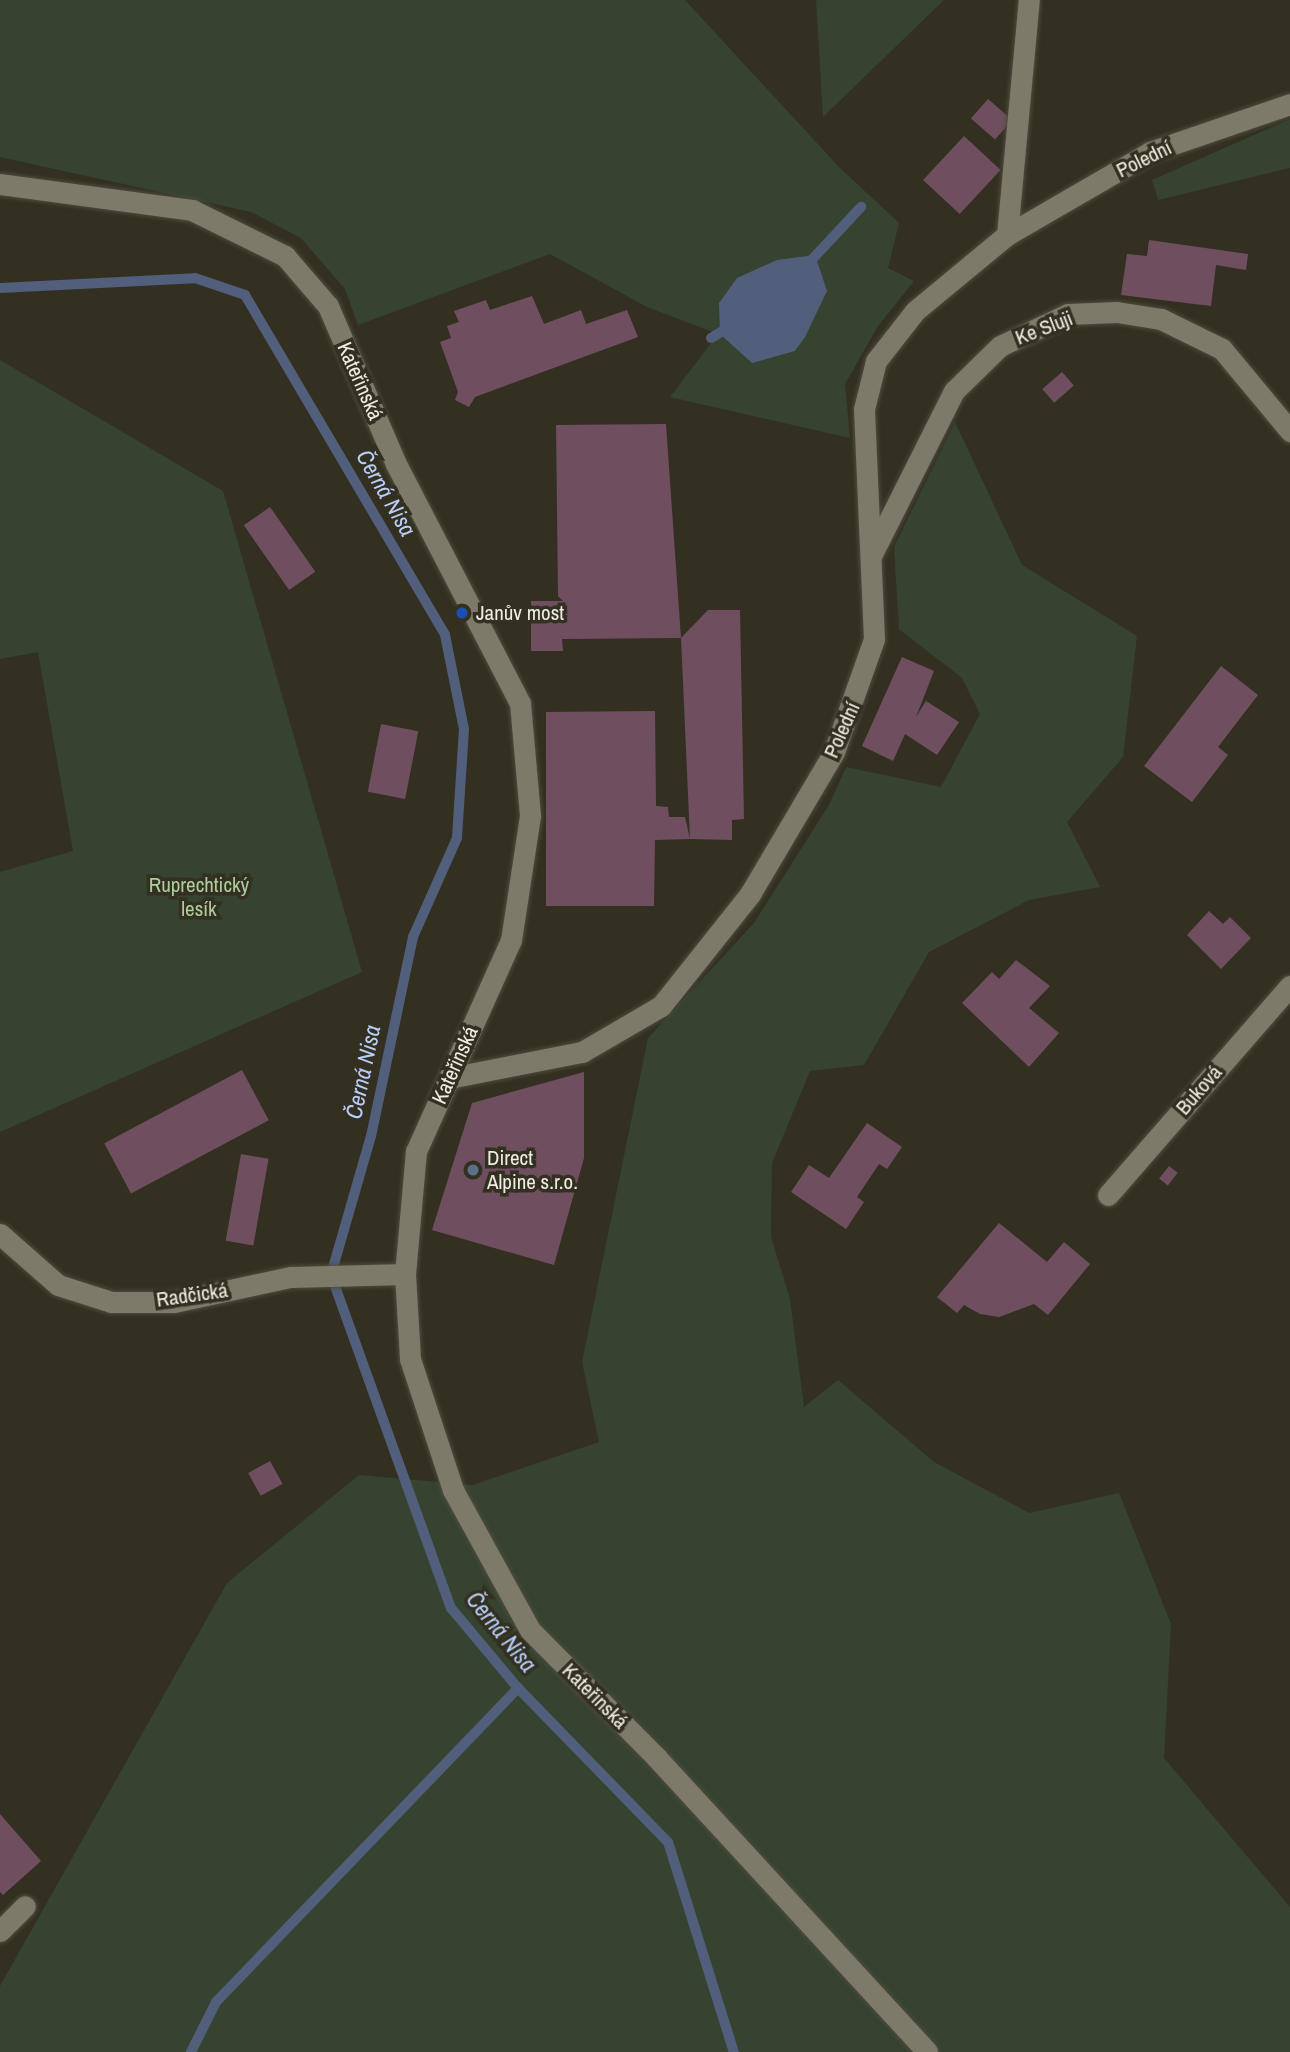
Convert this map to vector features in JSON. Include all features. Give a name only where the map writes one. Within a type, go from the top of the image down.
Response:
[{"type":"street","points":[[1007,235],[1029,0]]},
{"type":"street","name":"Polední","points":[[449,1078],[582,1052],[661,1006],[750,894],[834,752],[874,639],[864,409],[876,360],[915,311],[1007,235],[1150,152],[1290,104]]},
{"type":"street","name":"Kateřinská","points":[[0,184],[192,211],[285,256],[328,306],[397,464],[520,703],[530,816],[510,940],[416,1151],[405,1274],[410,1359],[453,1490],[530,1630],[657,1758],[926,2052]]},
{"type":"street","name":"Ke Sluji","points":[[872,554],[954,391],[1000,346],[1068,314],[1117,313],[1161,319],[1222,349],[1290,431]]},
{"type":"street","name":"Buková","points":[[1108,1195],[1290,986]]},
{"type":"street","name":"Radčická","points":[[0,1234],[58,1285],[111,1302],[173,1302],[291,1277],[405,1274]]},
{"type":"street","points":[[0,1931],[24,1906]]},
{"type":"green space","points":[[0,0],[685,0],[839,167],[899,223],[888,268],[914,281],[878,326],[845,384],[850,438],[670,397],[718,334],[647,307],[550,254],[358,325],[345,289],[301,238],[251,212],[0,157]]},
{"type":"green space","points":[[816,0],[944,0],[823,117]]},
{"type":"green space","points":[[1290,119],[1290,168],[1158,200],[1152,180]]},
{"type":"green space","name":"Ruprechtický lesík","points":[[0,360],[223,491],[362,972],[0,1132],[0,872],[73,851],[38,652],[0,659]]},
{"type":"green space","points":[[955,422],[1022,565],[1137,636],[1123,757],[1067,822],[1100,887],[1029,900],[929,952],[864,1065],[810,1071],[772,1163],[771,1237],[790,1299],[804,1407],[838,1380],[934,1462],[1029,1513],[1119,1493],[1171,1624],[1164,1758],[1290,1907],[1290,2052],[0,2052],[0,1986],[227,1583],[359,1475],[473,1485],[599,1442],[582,1362],[648,1038],[754,923],[829,805],[846,767],[941,787],[980,714],[962,678],[899,629],[894,547]]},
{"type":"water","points":[[815,255],[827,291],[805,337],[795,351],[752,363],[720,334],[719,303],[737,278],[777,260]]},
{"type":"building","points":[[988,99],[1012,120],[995,140],[971,119]]},
{"type":"building","points":[[964,136],[1001,170],[960,214],[923,180]]},
{"type":"building","points":[[1149,240],[1248,254],[1246,270],[1216,265],[1211,306],[1121,295],[1127,254],[1147,256]]},
{"type":"building","points":[[532,296],[544,324],[581,310],[586,324],[627,310],[638,337],[475,397],[469,407],[455,400],[458,392],[440,342],[451,338],[447,326],[459,322],[454,311],[486,300],[490,310]]},
{"type":"building","points":[[1062,372],[1074,386],[1054,403],[1042,389]]},
{"type":"building","points":[[666,424],[681,638],[562,639],[563,651],[531,651],[531,601],[563,601],[558,596],[556,425]]},
{"type":"building","points":[[270,507],[315,572],[289,590],[244,525]]},
{"type":"building","points":[[708,610],[740,610],[744,819],[732,820],[732,840],[690,839],[681,638]]},
{"type":"building","points":[[902,657],[934,671],[916,717],[926,701],[959,722],[937,755],[905,734],[893,761],[862,746]]},
{"type":"building","points":[[1221,666],[1258,695],[1218,747],[1228,755],[1192,802],[1144,766]]},
{"type":"building","points":[[655,711],[656,806],[668,807],[669,817],[685,817],[690,839],[655,840],[654,906],[546,906],[546,712]]},
{"type":"building","points":[[381,724],[418,731],[405,799],[368,792]]},
{"type":"building","points":[[1209,911],[1223,924],[1230,917],[1251,938],[1221,969],[1187,935]]},
{"type":"building","points":[[1016,960],[1050,986],[1029,1008],[1059,1033],[1029,1067],[962,1003],[992,972],[999,979]]},
{"type":"building","points":[[242,1070],[269,1120],[131,1194],[104,1143]]},
{"type":"building","points":[[584,1072],[584,1158],[554,1265],[432,1230],[472,1103]]},
{"type":"building","points":[[867,1123],[902,1147],[887,1169],[879,1164],[857,1197],[864,1202],[846,1229],[791,1192],[809,1165],[829,1178]]},
{"type":"building","points":[[241,1154],[269,1159],[253,1246],[226,1241]]},
{"type":"building","points":[[1169,1166],[1178,1173],[1168,1185],[1159,1179]]},
{"type":"building","points":[[999,1223],[1047,1262],[1064,1242],[1090,1264],[1048,1315],[1034,1304],[999,1317],[980,1314],[964,1305],[957,1313],[937,1297]]},
{"type":"building","points":[[270,1461],[283,1484],[261,1496],[248,1473]]},
{"type":"building","points":[[0,1814],[41,1861],[3,1895],[0,1892]]},
{"type":"waterway","points":[[806,266],[861,207]]},
{"type":"waterway","name":"Černá Nisa","points":[[0,288],[195,278],[245,295],[445,635],[464,729],[457,838],[413,937],[371,1136],[331,1275],[451,1608],[518,1688],[668,1842],[734,2052]]},
{"type":"waterway","points":[[711,338],[731,326]]},
{"type":"waterway","points":[[191,2052],[216,2002],[518,1688]]},
{"type":"place","name":"Janův most","points":[[462,613]]},
{"type":"place","name":"Direct Alpine s.r.o.","points":[[473,1170]]}]
